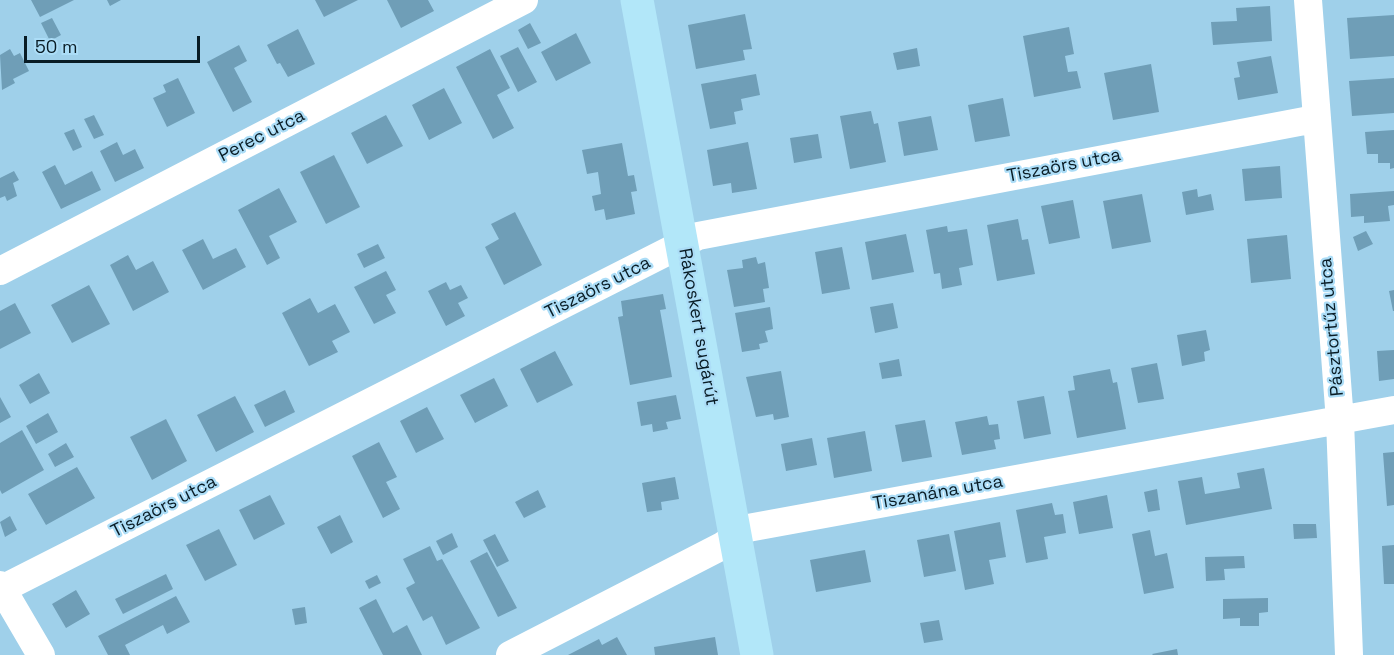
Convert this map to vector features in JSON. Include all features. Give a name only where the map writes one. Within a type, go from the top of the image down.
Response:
[{"type":"street","name":"Perec utca","points":[[0,272],[524,0]]},
{"type":"street","name":"Rákoskert sugárút","points":[[637,0],[757,655]]},
{"type":"street","name":"Pásztortűz utca","points":[[1308,0],[1315,119],[1340,421],[1349,655]]},
{"type":"street","name":"Tiszaörs utca","points":[[1,588],[683,243],[715,231],[1315,119]]},
{"type":"street","name":"Tiszanána utca","points":[[510,655],[722,546],[736,534],[748,528],[1394,410]]},
{"type":"street","points":[[1,588],[41,655]]},
{"type":"building","points":[[31,0],[74,0],[40,17]]},
{"type":"building","points":[[107,0],[121,0],[110,6]]},
{"type":"building","points":[[315,0],[358,0],[324,17]]},
{"type":"building","points":[[387,0],[428,0],[434,11],[401,28]]},
{"type":"building","points":[[1270,6],[1272,41],[1213,45],[1211,22],[1237,21],[1236,8]]},
{"type":"building","points":[[745,14],[752,49],[743,50],[745,60],[696,69],[688,25]]},
{"type":"building","points":[[1394,15],[1394,56],[1350,59],[1347,18]]},
{"type":"building","points":[[52,18],[61,35],[50,41],[41,23]]},
{"type":"building","points":[[530,23],[541,43],[528,49],[518,30]]},
{"type":"building","points":[[1069,27],[1074,54],[1065,56],[1068,72],[1077,71],[1081,88],[1034,97],[1023,36]]},
{"type":"building","points":[[298,29],[315,64],[288,77],[280,63],[277,64],[267,45]]},
{"type":"building","points":[[576,33],[591,63],[556,81],[541,52]]},
{"type":"building","points":[[239,45],[247,61],[234,68],[252,102],[233,112],[207,62]]},
{"type":"building","points":[[518,47],[537,82],[518,92],[500,56]]},
{"type":"building","points":[[917,48],[920,66],[897,70],[893,53]]},
{"type":"building","points":[[10,49],[14,56],[20,53],[29,71],[13,79],[15,83],[2,90],[0,55]]},
{"type":"building","points":[[490,49],[510,88],[497,95],[514,128],[493,139],[456,67]]},
{"type":"building","points":[[1271,56],[1278,93],[1238,100],[1234,78],[1240,77],[1237,62]]},
{"type":"building","points":[[1151,64],[1159,112],[1113,120],[1104,73]]},
{"type":"building","points":[[756,74],[760,95],[741,99],[743,110],[734,112],[736,124],[710,129],[701,84]]},
{"type":"building","points":[[178,78],[195,113],[167,127],[153,98],[166,92],[163,85]]},
{"type":"building","points":[[1394,78],[1394,113],[1352,116],[1349,81]]},
{"type":"building","points":[[444,88],[462,123],[429,140],[412,105]]},
{"type":"building","points":[[1003,98],[1010,136],[975,142],[968,105]]},
{"type":"building","points":[[871,111],[874,124],[878,123],[886,162],[850,169],[840,116]]},
{"type":"building","points":[[94,115],[104,135],[94,139],[84,119]]},
{"type":"building","points":[[386,115],[403,146],[367,164],[351,133]]},
{"type":"building","points":[[931,116],[938,150],[904,156],[898,122]]},
{"type":"building","points":[[74,129],[82,147],[73,151],[64,133]]},
{"type":"building","points":[[1394,130],[1394,168],[1390,169],[1390,163],[1378,163],[1378,154],[1367,154],[1365,132]]},
{"type":"building","points":[[818,134],[822,158],[794,163],[790,138]]},
{"type":"building","points":[[117,142],[123,155],[135,149],[144,168],[115,182],[100,151]]},
{"type":"building","points":[[748,142],[757,189],[732,193],[731,183],[713,186],[707,150]]},
{"type":"building","points":[[622,143],[628,176],[634,175],[637,191],[631,192],[635,214],[606,220],[604,209],[595,211],[592,196],[601,194],[598,172],[587,174],[582,150]]},
{"type":"building","points":[[334,155],[360,207],[326,224],[300,172]]},
{"type":"building","points":[[55,165],[65,185],[92,171],[101,190],[61,209],[42,172]]},
{"type":"building","points":[[1280,166],[1282,198],[1245,201],[1242,169]]},
{"type":"building","points":[[14,171],[19,180],[13,183],[17,196],[7,201],[5,196],[0,198],[0,178]]},
{"type":"building","points":[[279,188],[297,222],[269,236],[280,258],[267,265],[238,210]]},
{"type":"building","points":[[1197,189],[1198,197],[1211,194],[1214,210],[1186,215],[1182,192]]},
{"type":"building","points":[[1394,191],[1394,205],[1388,206],[1390,221],[1364,223],[1364,216],[1351,217],[1350,194]]},
{"type":"building","points":[[1142,194],[1151,242],[1112,249],[1103,201]]},
{"type":"building","points":[[1073,200],[1080,238],[1049,244],[1041,206]]},
{"type":"building","points":[[515,212],[542,265],[504,285],[485,247],[499,239],[491,224]]},
{"type":"building","points":[[1018,219],[1022,240],[1028,239],[1035,274],[997,281],[987,225]]},
{"type":"building","points":[[947,226],[948,232],[967,229],[973,265],[959,268],[962,285],[942,289],[940,273],[934,274],[926,230]]},
{"type":"building","points":[[1366,231],[1373,244],[1358,251],[1353,237]]},
{"type":"building","points":[[906,234],[914,272],[872,280],[865,242]]},
{"type":"building","points":[[1287,235],[1291,279],[1251,283],[1247,239]]},
{"type":"building","points":[[203,239],[213,259],[236,248],[246,267],[203,290],[182,250]]},
{"type":"building","points":[[378,244],[385,258],[364,268],[357,254]]},
{"type":"building","points":[[842,247],[850,289],[822,294],[815,252]]},
{"type":"building","points":[[128,255],[136,270],[153,261],[169,292],[133,311],[110,265]]},
{"type":"building","points":[[756,257],[758,264],[765,262],[769,288],[763,289],[765,302],[734,307],[727,270],[743,268],[742,260]]},
{"type":"building","points":[[386,271],[396,290],[386,295],[396,313],[374,324],[354,287]]},
{"type":"building","points":[[446,282],[450,290],[461,285],[468,298],[458,303],[465,316],[446,326],[428,291]]},
{"type":"building","points":[[89,285],[110,324],[72,343],[51,305]]},
{"type":"building","points":[[1394,290],[1394,311],[1393,311],[1389,291]]},
{"type":"building","points":[[663,294],[666,309],[660,310],[672,377],[630,385],[618,317],[623,316],[621,301]]},
{"type":"building","points":[[310,298],[318,313],[335,304],[350,332],[332,341],[338,352],[309,366],[282,313]]},
{"type":"building","points":[[15,303],[31,333],[0,349],[0,311]]},
{"type":"building","points":[[893,303],[898,328],[875,333],[870,307]]},
{"type":"building","points":[[770,307],[773,329],[765,331],[768,342],[759,344],[760,349],[742,352],[735,313]]},
{"type":"building","points":[[1206,330],[1210,350],[1204,352],[1205,361],[1182,366],[1177,335]]},
{"type":"building","points":[[1394,350],[1394,379],[1379,381],[1377,351]]},
{"type":"building","points":[[555,351],[573,385],[537,403],[520,369]]},
{"type":"building","points":[[899,359],[902,376],[882,379],[879,363]]},
{"type":"building","points":[[1157,363],[1164,399],[1138,403],[1131,368]]},
{"type":"building","points":[[1110,369],[1113,383],[1117,382],[1126,429],[1077,438],[1068,391],[1075,390],[1073,376]]},
{"type":"building","points":[[781,371],[789,417],[774,420],[773,414],[756,417],[746,377]]},
{"type":"building","points":[[39,373],[50,393],[30,404],[19,385]]},
{"type":"building","points":[[494,378],[508,406],[475,423],[460,395]]},
{"type":"building","points":[[285,390],[295,412],[265,427],[254,405]]},
{"type":"building","points":[[676,395],[681,419],[666,422],[668,429],[653,432],[652,424],[641,426],[637,402]]},
{"type":"building","points":[[235,396],[254,432],[216,452],[197,415]]},
{"type":"building","points":[[1044,396],[1051,434],[1024,439],[1017,401]]},
{"type":"building","points":[[0,397],[11,417],[0,423]]},
{"type":"building","points":[[427,407],[444,439],[416,453],[400,421]]},
{"type":"building","points":[[48,413],[58,432],[36,444],[26,426]]},
{"type":"building","points":[[987,416],[989,425],[998,424],[1000,439],[994,440],[996,449],[962,455],[955,422]]},
{"type":"building","points":[[166,419],[187,461],[152,480],[130,437]]},
{"type":"building","points":[[925,420],[932,457],[902,462],[895,425]]},
{"type":"building","points":[[22,430],[44,470],[2,494],[0,490],[0,443]]},
{"type":"building","points":[[865,431],[872,471],[834,478],[827,438]]},
{"type":"building","points":[[812,438],[817,465],[786,471],[781,444]]},
{"type":"building","points":[[379,442],[397,477],[386,482],[400,509],[383,518],[352,456]]},
{"type":"building","points":[[66,443],[74,457],[55,467],[48,454]]},
{"type":"building","points":[[1394,452],[1394,505],[1387,506],[1383,453]]},
{"type":"building","points":[[77,467],[95,498],[46,525],[28,494]]},
{"type":"building","points":[[1264,468],[1272,509],[1186,525],[1178,481],[1202,477],[1205,494],[1240,488],[1237,473]]},
{"type":"building","points":[[675,477],[679,499],[661,502],[662,510],[647,512],[642,483]]},
{"type":"building","points":[[1157,489],[1160,510],[1148,512],[1144,492]]},
{"type":"building","points":[[538,490],[546,507],[524,518],[515,502]]},
{"type":"building","points":[[270,495],[285,524],[254,540],[239,510]]},
{"type":"building","points":[[1107,495],[1113,528],[1079,534],[1073,502]]},
{"type":"building","points":[[1052,503],[1055,515],[1063,514],[1066,533],[1044,537],[1048,559],[1026,563],[1016,510]]},
{"type":"building","points":[[340,515],[353,542],[331,554],[317,527]]},
{"type":"building","points":[[10,516],[17,530],[5,537],[0,522]]},
{"type":"building","points":[[1000,522],[1006,557],[989,560],[994,584],[965,590],[954,531]]},
{"type":"building","points":[[1293,524],[1316,524],[1317,538],[1294,539]]},
{"type":"building","points":[[219,529],[237,565],[205,581],[186,545]]},
{"type":"building","points":[[1150,530],[1155,556],[1167,553],[1174,588],[1144,594],[1132,534]]},
{"type":"building","points":[[452,533],[458,547],[443,555],[436,541]]},
{"type":"building","points":[[495,534],[509,561],[497,567],[483,540]]},
{"type":"building","points":[[949,534],[956,571],[924,577],[917,540]]},
{"type":"building","points":[[1394,545],[1394,584],[1384,584],[1382,546]]},
{"type":"building","points":[[430,546],[437,561],[442,559],[480,628],[446,645],[432,616],[423,621],[406,588],[415,583],[403,559]]},
{"type":"building","points":[[865,550],[871,582],[816,592],[810,560]]},
{"type":"building","points":[[487,552],[517,608],[498,617],[470,561]]},
{"type":"building","points":[[1244,556],[1245,568],[1224,569],[1225,580],[1206,581],[1205,557]]},
{"type":"building","points":[[166,574],[173,589],[123,614],[115,599]]},
{"type":"building","points":[[377,575],[381,583],[369,589],[365,581]]},
{"type":"building","points":[[76,590],[90,614],[66,628],[52,604]]},
{"type":"building","points":[[176,596],[190,622],[167,634],[163,625],[125,645],[130,655],[108,655],[98,636]]},
{"type":"building","points":[[1268,598],[1268,612],[1259,613],[1259,626],[1240,626],[1240,618],[1223,619],[1223,599]]},
{"type":"building","points":[[376,599],[393,633],[407,625],[422,655],[383,655],[359,608]]},
{"type":"building","points":[[305,607],[307,623],[295,625],[292,609]]},
{"type":"building","points":[[939,620],[943,640],[924,643],[920,623]]},
{"type":"building","points":[[617,637],[627,655],[568,655],[599,639],[602,645]]},
{"type":"building","points":[[715,637],[718,655],[655,655],[654,647]]},
{"type":"building","points":[[1177,649],[1178,655],[1152,654]]}]
